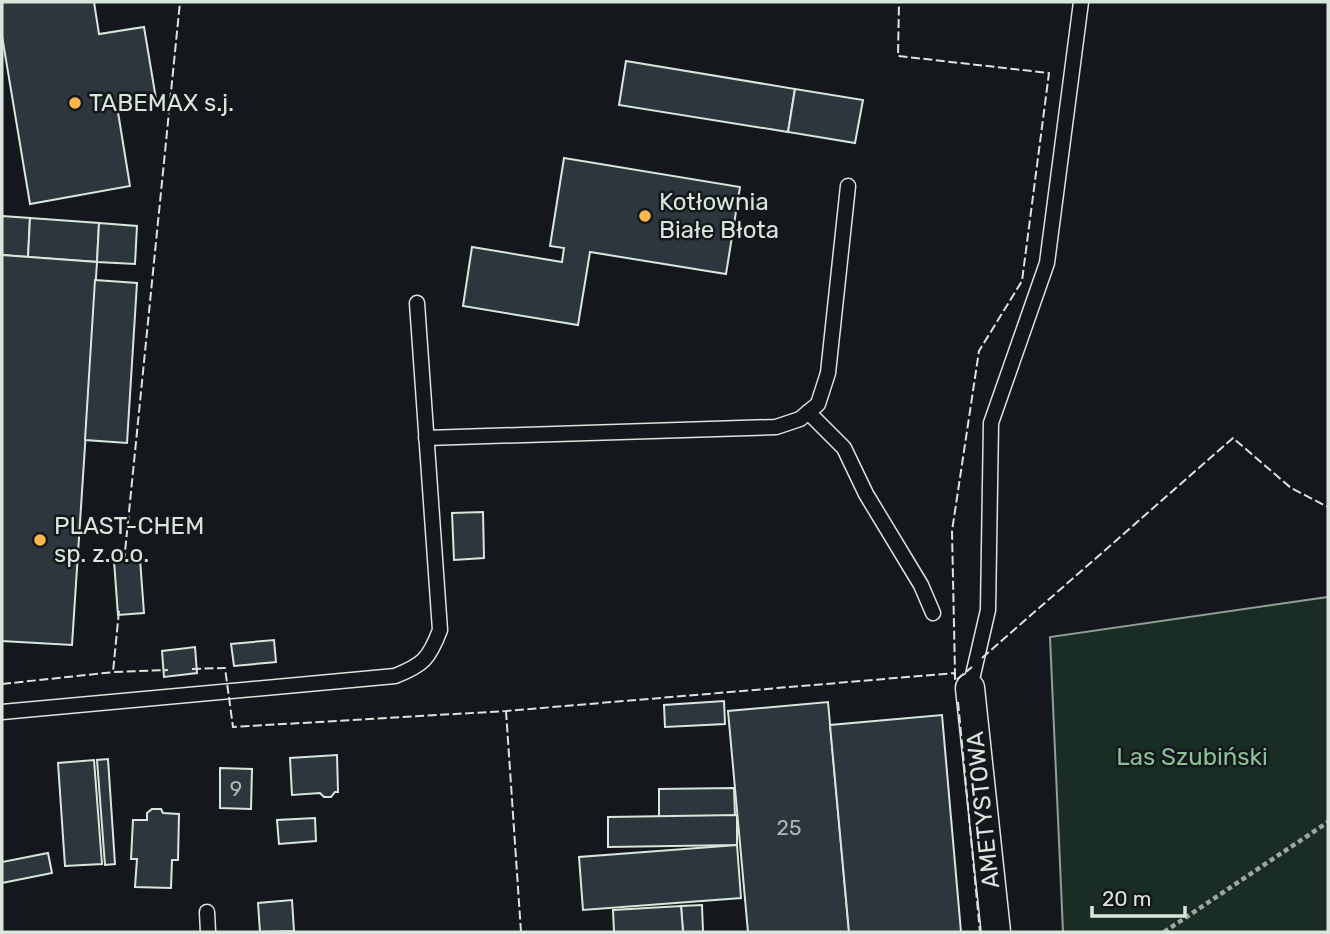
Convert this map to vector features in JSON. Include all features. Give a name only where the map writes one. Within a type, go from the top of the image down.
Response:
[{"type":"street","name":"AMETYSTOWA","points":[[970,688],[996,932]]},
{"type":"lane","points":[[970,688],[988,610],[991,423],[1047,263],[1082,2]]},
{"type":"lane","points":[[426,438],[776,428],[800,419],[818,404],[828,373],[848,186]]},
{"type":"lane","points":[[2,712],[395,676],[417,667],[431,654],[440,631],[417,303]]},
{"type":"lane","points":[[808,412],[844,448],[866,494],[921,585],[933,613]]},
{"type":"lane","points":[[207,912],[208,932]]},
{"type":"path","points":[[1164,932],[1328,822]]},
{"type":"green space","name":"Las Szubiński","points":[[1328,597],[1328,932],[1063,932],[1050,637]]},
{"type":"building","name":"TABEMAX s.j.","points":[[2,2],[94,2],[99,34],[144,27],[156,99],[117,106],[130,186],[30,204],[2,36]]},
{"type":"building","points":[[626,61],[795,89],[788,132],[619,105]]},
{"type":"building","points":[[795,89],[863,100],[855,143],[788,132]]},
{"type":"building","name":"Kotłownia Białe Błota","points":[[564,158],[740,187],[726,274],[590,252],[578,325],[463,306],[472,247],[562,262],[564,248],[550,246]]},
{"type":"building","points":[[2,216],[30,218],[28,257],[2,255]]},
{"type":"building","points":[[30,218],[99,223],[97,262],[28,257]]},
{"type":"building","points":[[99,223],[137,226],[135,264],[97,262]]},
{"type":"building","name":"PLAST-CHEM sp. z.o.o.","points":[[2,255],[97,262],[72,645],[2,641]]},
{"type":"building","points":[[95,280],[137,283],[127,443],[85,440]]},
{"type":"building","points":[[483,512],[484,558],[454,560],[452,513]]},
{"type":"building","points":[[140,559],[144,613],[118,615],[114,561]]},
{"type":"building","points":[[274,640],[276,662],[234,666],[231,644]]},
{"type":"building","points":[[195,647],[197,673],[164,677],[162,651]]},
{"type":"building","points":[[724,701],[725,724],[665,727],[664,705]]},
{"type":"building","points":[[828,702],[849,932],[748,932],[728,711]]},
{"type":"building","points":[[942,715],[961,932],[849,932],[830,725]]},
{"type":"building","points":[[337,755],[338,792],[331,797],[324,797],[320,793],[292,795],[290,758]]},
{"type":"building","points":[[108,759],[115,864],[105,865],[97,760]]},
{"type":"building","points":[[94,760],[102,864],[65,866],[58,763]]},
{"type":"building","points":[[220,768],[252,769],[251,809],[220,808]]},
{"type":"building","points":[[734,788],[735,816],[659,817],[659,789]]},
{"type":"building","points":[[152,809],[179,814],[178,860],[172,860],[171,888],[135,887],[137,859],[131,859],[133,820],[147,820],[147,813]]},
{"type":"building","points":[[737,815],[737,845],[608,847],[608,817]]},
{"type":"building","points":[[315,818],[316,841],[279,844],[277,820]]},
{"type":"building","points":[[737,845],[741,898],[583,910],[579,857]]},
{"type":"building","points":[[48,853],[52,873],[2,883],[2,862]]},
{"type":"building","points":[[292,900],[294,931],[260,932],[258,903]]},
{"type":"building","points":[[702,905],[703,932],[683,932],[681,906]]},
{"type":"building","points":[[681,906],[683,932],[614,932],[613,910]]},
{"type":"fence","points":[[124,562],[180,2]]},
{"type":"fence","points":[[192,669],[225,668],[233,727],[506,711],[955,673],[952,531],[979,351],[1022,281],[1049,73],[898,56],[899,2]]},
{"type":"fence","points":[[982,658],[1233,438],[1291,488],[1328,507]]},
{"type":"fence","points":[[119,611],[113,672],[168,670]]},
{"type":"fence","points":[[953,674],[955,673],[955,681],[972,667]]},
{"type":"fence","points":[[2,684],[114,672]]},
{"type":"fence","points":[[958,702],[980,932]]},
{"type":"fence","points":[[506,711],[521,932]]},
{"type":"place","name":"TABEMAX s.j.","points":[[75,103]]},
{"type":"place","name":"Kotłownia Białe Błota","points":[[645,216]]},
{"type":"place","name":"PLAST-CHEM sp. z.o.o.","points":[[40,540]]}]
